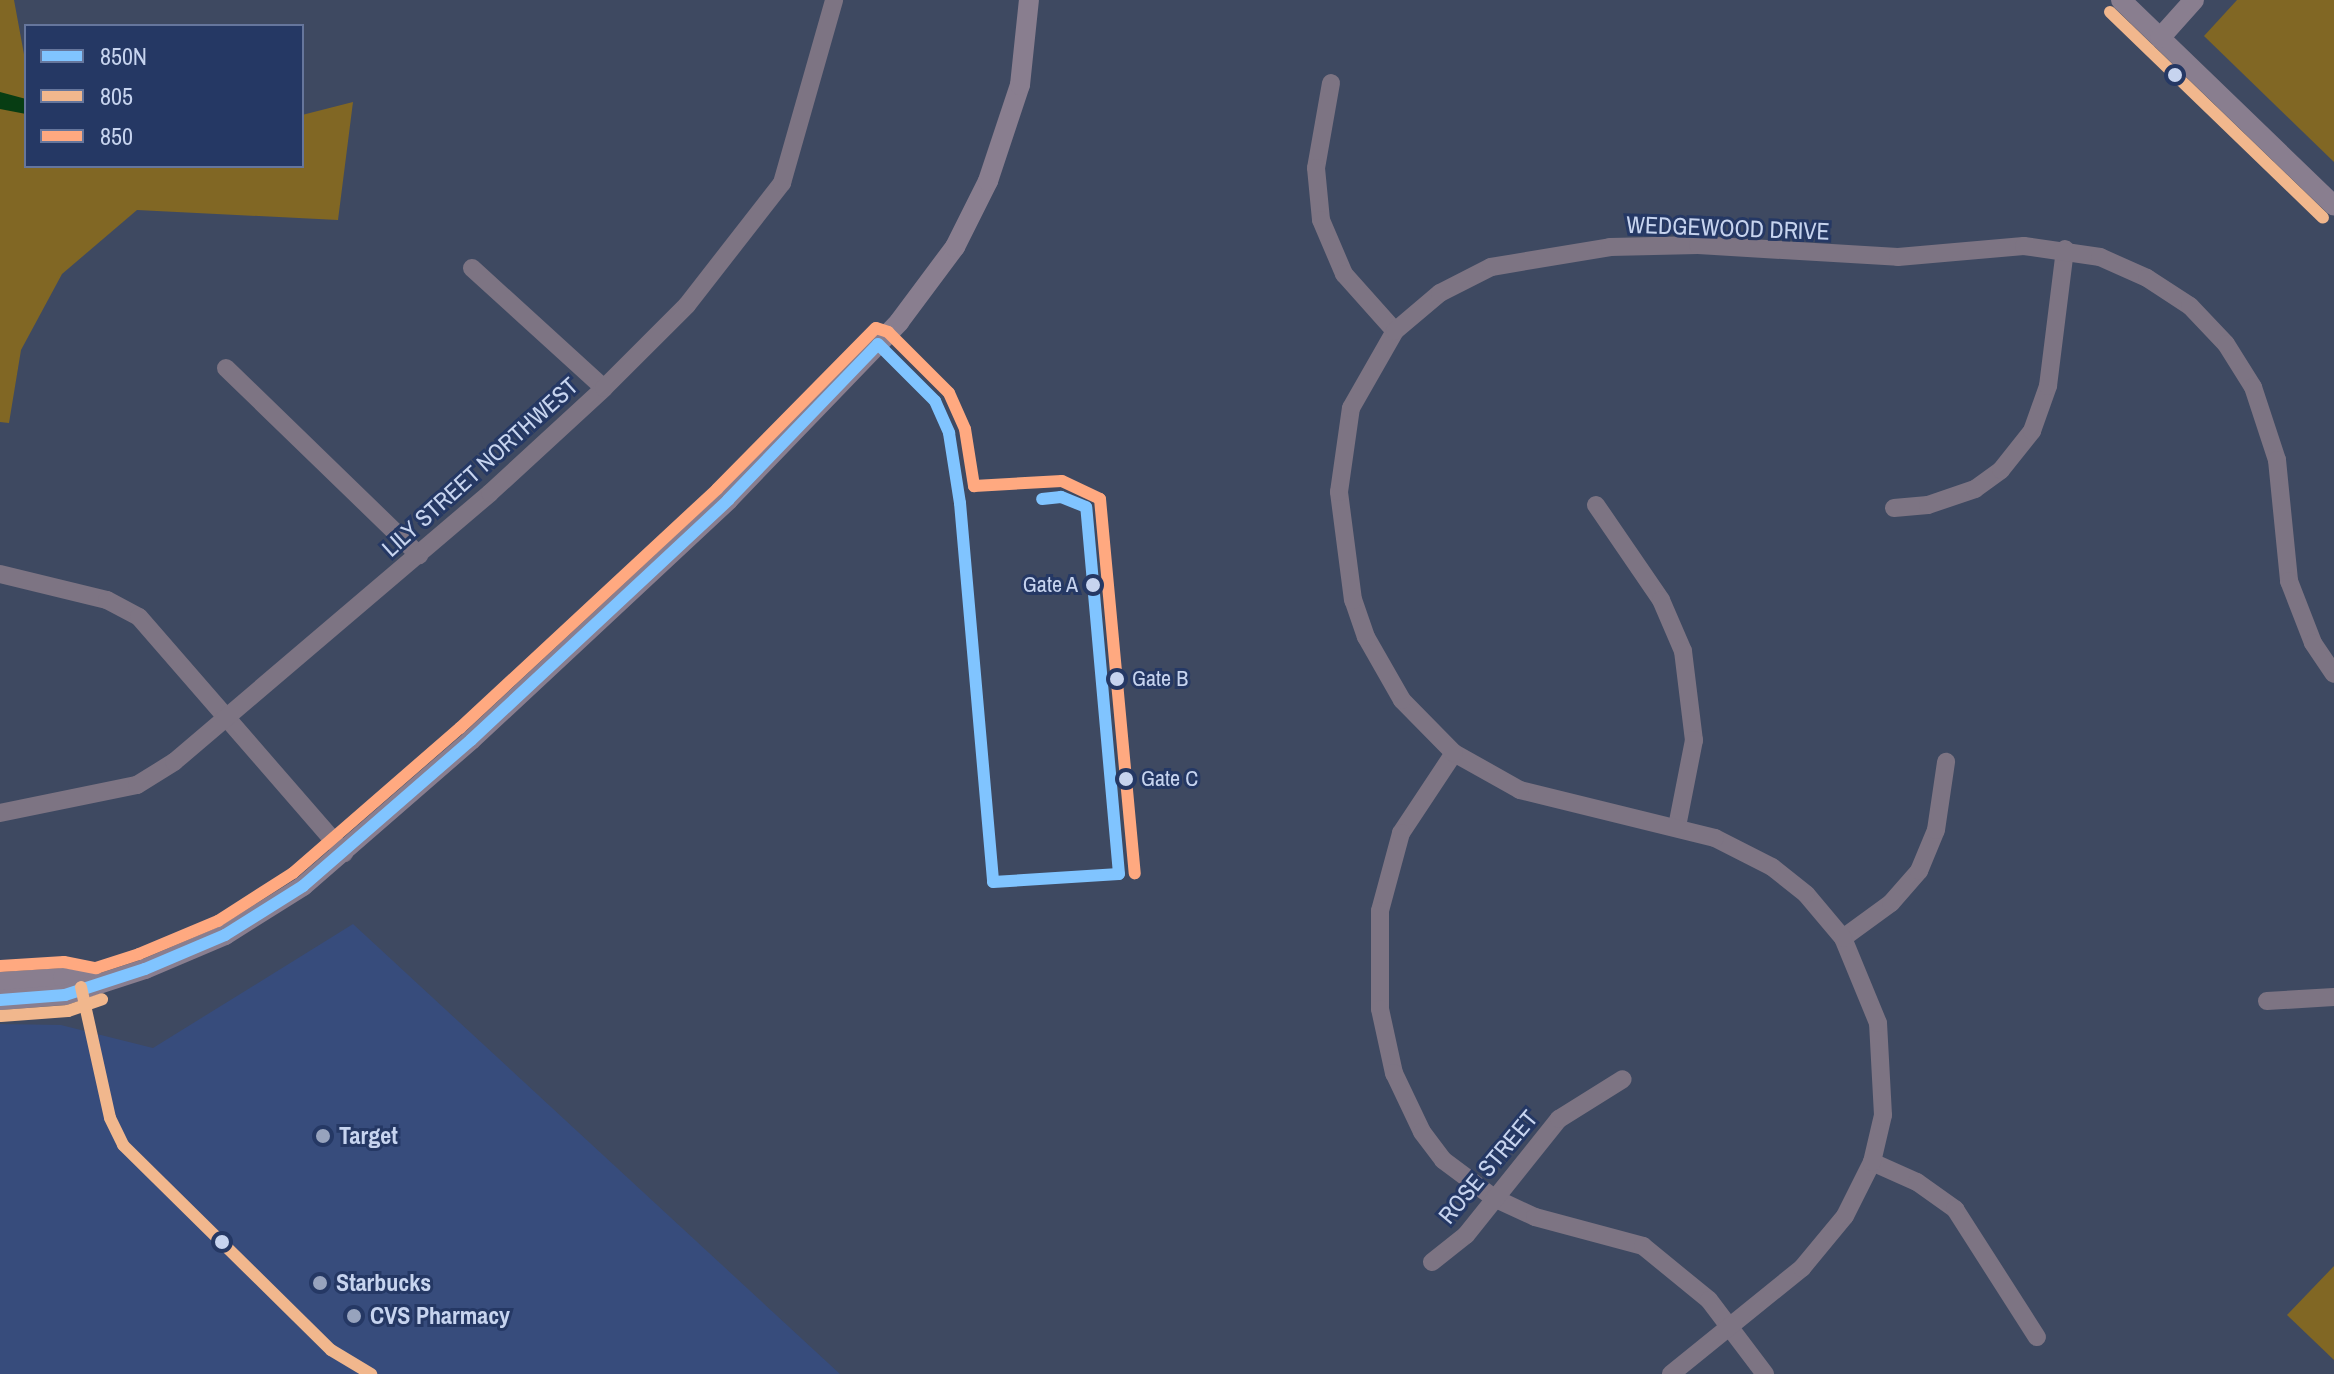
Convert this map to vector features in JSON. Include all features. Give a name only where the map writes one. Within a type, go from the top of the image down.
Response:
[{"type":"street","name":"LILY STREET NORTHWEST","points":[[0,813],[137,785],[229,717],[419,555],[604,388],[687,305],[782,183],[834,0]]},
{"type":"street","points":[[0,1000],[65,995],[97,984],[225,935],[303,886],[344,853],[728,500],[899,322],[955,247],[988,181],[1020,85],[1029,0]]},
{"type":"street","points":[[2121,0],[2334,206]]},
{"type":"street","points":[[2160,38],[2194,0]]},
{"type":"street","points":[[1331,83],[1316,168],[1321,220],[1344,274],[1395,331]]},
{"type":"street","name":"WEDGEWOOD DRIVE","points":[[1671,1374],[1821,1249],[1845,1216],[1872,1162],[1885,1092],[1882,1044],[1872,999],[1843,938],[1806,894],[1772,867],[1715,838],[1520,790],[1454,753],[1410,710],[1384,672],[1366,637],[1347,575],[1339,492],[1344,434],[1365,376],[1395,331],[1440,293],[1491,267],[1598,248],[1698,245],[1898,257],[2011,246],[2065,249],[2100,257],[2168,290],[2190,306],[2239,362],[2272,437],[2289,581],[2313,643],[2334,674]]},
{"type":"street","points":[[1894,508],[1928,505],[1975,489],[2001,470],[2032,431],[2048,386],[2065,249]]},
{"type":"street","points":[[472,268],[604,388]]},
{"type":"street","points":[[226,368],[419,555]]},
{"type":"street","points":[[1596,505],[1661,600],[1683,651],[1694,740],[1677,827]]},
{"type":"street","points":[[0,574],[107,600],[139,617],[344,853]]},
{"type":"street","points":[[1454,753],[1401,833],[1380,911],[1380,1009],[1394,1073],[1422,1132],[1443,1160],[1494,1198],[1535,1217],[1643,1246],[1685,1277],[1730,1325],[1765,1374]]},
{"type":"street","points":[[1843,938],[1891,903],[1919,871],[1936,830],[1946,762]]},
{"type":"street","points":[[0,982],[63,978],[97,984]]},
{"type":"street","points":[[2267,1001],[2334,997]]},
{"type":"street","name":"ROSE STREET","points":[[1432,1262],[1466,1235],[1559,1119],[1623,1079]]},
{"type":"street","points":[[1872,1162],[1917,1182],[1955,1209],[2037,1337]]},
{"type":"shaded area","points":[[0,0],[14,0],[24,54],[24,168],[304,168],[304,114],[353,102],[338,220],[137,210],[62,274],[21,350],[9,423],[0,422]]},
{"type":"shaded area","points":[[2237,0],[2334,0],[2334,162],[2204,36]]},
{"type":"shaded area","points":[[0,92],[24,98],[24,114],[0,109]]},
{"type":"shaded area","points":[[353,924],[840,1374],[0,1374],[0,1024],[61,1025],[153,1048]]},
{"type":"shaded area","points":[[2334,1266],[2334,1360],[2287,1315]]},
{"type":"transit line","name":"805","points":[[2110,12],[2323,218]]},
{"type":"transit line","name":"850","points":[[0,966],[64,962],[96,968],[218,921],[293,873],[460,728],[717,489],[876,328],[888,332],[949,393],[965,429],[974,486],[1062,481],[1100,499],[1135,873]]},
{"type":"transit line","name":"850N","points":[[0,1000],[65,995],[145,969],[225,935],[303,886],[471,740],[728,500],[878,344],[935,401],[949,433],[960,503],[993,882],[1119,874],[1086,507],[1061,497],[1042,499]]},
{"type":"transit line","name":"805","points":[[81,987],[110,1118],[123,1145],[331,1350],[371,1374]]},
{"type":"transit line","name":"805","points":[[1,1016],[68,1011],[102,999]]},
{"type":"place","name":"Gate A","points":[[1093,585]]},
{"type":"place","name":"Gate B","points":[[1117,679]]},
{"type":"place","name":"Gate C","points":[[1126,779]]},
{"type":"place","name":"Target","points":[[323,1136]]},
{"type":"place","name":"Starbucks","points":[[320,1283]]},
{"type":"place","name":"CVS Pharmacy","points":[[354,1316]]}]
